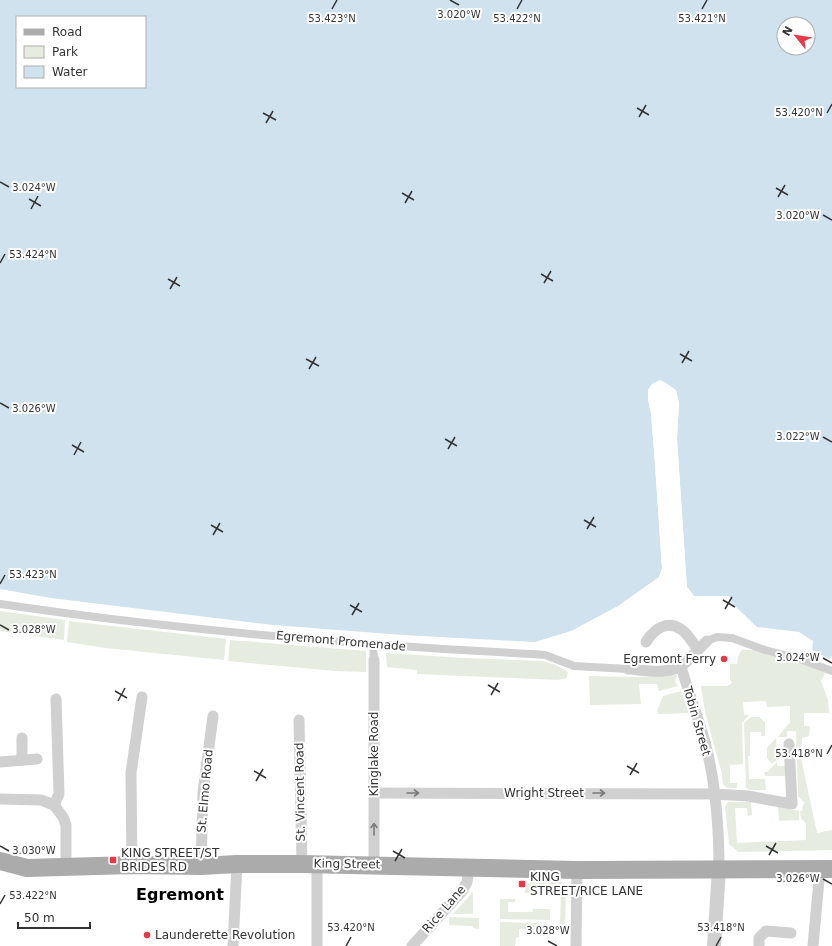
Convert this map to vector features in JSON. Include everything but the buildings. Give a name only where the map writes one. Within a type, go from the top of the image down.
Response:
[{"type":"main road","name":"King Street","points":[[0,861],[27,868],[132,865],[201,866],[237,864],[309,864],[577,870],[826,869]]},
{"type":"street","name":"Egremont Promenade","points":[[0,604],[227,632],[435,649],[532,654],[545,656],[574,666],[666,671],[681,667]]},
{"type":"street","points":[[646,642],[651,633],[657,628],[669,626],[682,630],[698,650]]},
{"type":"street","points":[[681,667],[707,641],[718,637],[732,638],[765,650],[800,659],[832,671]]},
{"type":"street","name":"Kinglake Road","points":[[374,644],[374,865]]},
{"type":"street","name":"Tobin Street","points":[[681,667],[706,746],[714,794],[719,850],[719,869]]},
{"type":"street","points":[[132,865],[131,773],[142,697]]},
{"type":"street","points":[[54,805],[60,794],[56,699]]},
{"type":"street","name":"St. Elmo Road","points":[[201,866],[203,792],[213,716]]},
{"type":"street","name":"St. Vincent Road","points":[[299,720],[309,864],[317,946]]},
{"type":"street","points":[[22,738],[22,760]]},
{"type":"street","name":"Wright Street","points":[[374,793],[714,794],[748,796],[792,804],[789,744]]},
{"type":"street","points":[[0,762],[37,759]]},
{"type":"street","points":[[0,799],[41,800],[54,805],[63,817],[66,825],[66,867]]},
{"type":"street","points":[[232,946],[237,864]]},
{"type":"street","name":"Rice Lane","points":[[412,946],[462,891],[467,882],[469,868]]},
{"type":"street","points":[[714,946],[719,869]]},
{"type":"street","points":[[813,946],[826,869]]},
{"type":"street","points":[[576,946],[577,870]]},
{"type":"street","points":[[759,946],[759,938],[766,931],[791,933]]},
{"type":"green space","points":[[0,611],[65,620],[64,640],[0,631]]},
{"type":"green space","points":[[69,621],[226,639],[224,660],[106,648],[67,642]]},
{"type":"green space","points":[[230,640],[366,651],[366,672],[335,671],[228,661]]},
{"type":"green space","points":[[742,650],[757,650],[827,669],[821,681],[828,700],[829,713],[804,713],[804,726],[810,726],[809,736],[802,738],[801,758],[817,833],[832,830],[832,850],[738,852],[729,844],[725,806],[728,802],[751,802],[752,815],[748,816],[747,808],[735,808],[737,843],[806,840],[806,824],[801,819],[800,811],[802,811],[804,802],[798,796],[796,731],[787,731],[787,737],[778,737],[790,722],[790,706],[767,707],[766,701],[743,702],[744,715],[749,715],[742,723],[743,764],[730,765],[730,783],[737,783],[737,788],[728,788],[723,785],[722,774],[705,712],[701,686],[727,686],[732,683],[730,679],[730,664],[737,664],[738,656]]},
{"type":"green space","points":[[386,653],[542,661],[556,665],[568,672],[567,678],[558,680],[417,674],[417,670],[387,667]]},
{"type":"green space","points":[[677,675],[675,682],[678,686],[659,691],[657,684],[639,684],[641,704],[590,705],[589,676],[637,677]]},
{"type":"green space","points":[[681,691],[689,713],[659,714],[657,711],[663,696]]},
{"type":"green space","points":[[751,717],[759,717],[765,722],[765,736],[761,736],[761,732],[750,732],[750,756],[748,756],[749,779],[765,779],[766,790],[751,790],[746,788],[744,723]]},
{"type":"green space","points":[[776,738],[777,760],[772,764],[767,758],[767,748]]},
{"type":"green space","points":[[777,762],[777,766],[786,766],[789,776],[765,776],[764,772],[767,772]]},
{"type":"green space","points":[[778,807],[799,811],[799,820],[779,821]]},
{"type":"green space","points":[[549,882],[562,882],[566,888],[565,928],[560,928],[561,892],[551,891],[550,896],[544,896],[544,893],[548,892]]},
{"type":"green space","points":[[526,883],[545,883],[545,887],[540,887],[539,894],[525,893]]},
{"type":"green space","points":[[473,892],[473,914],[453,914]]},
{"type":"green space","points":[[500,899],[515,899],[515,902],[508,902],[508,912],[533,912],[533,909],[550,909],[550,920],[500,919]]},
{"type":"green space","points":[[449,917],[479,918],[479,929],[473,928],[473,926],[449,925]]},
{"type":"green space","points":[[500,922],[538,923],[539,925],[542,925],[541,930],[519,929],[519,937],[516,938],[515,946],[500,946]]},
{"type":"water","points":[[0,0],[832,0],[832,656],[829,659],[812,650],[813,641],[799,632],[757,627],[731,602],[732,600],[729,596],[694,596],[687,587],[677,439],[679,403],[676,390],[660,380],[648,390],[648,399],[651,414],[654,450],[662,568],[659,577],[618,606],[571,631],[535,642],[403,635],[273,625],[51,598],[0,589]]},
{"type":"pier","points":[[660,380],[676,390],[679,403],[677,439],[686,575],[687,587],[694,596],[692,597],[685,588],[675,439],[677,404],[674,392],[660,382],[650,391],[656,450],[664,568],[660,580],[659,577],[662,568],[654,450],[648,390],[652,384]]},
{"type":"place","name":"Egremont Ferry","points":[[724,659]]},
{"type":"place","name":"KING STREET/ST BRIDES RD","points":[[113,860]]},
{"type":"place","name":"KING STREET/RICE LANE","points":[[522,884]]},
{"type":"place","name":"Launderette Revolution","points":[[147,935]]},
{"type":"district","name":"Egremont","points":[[180,894]]}]
